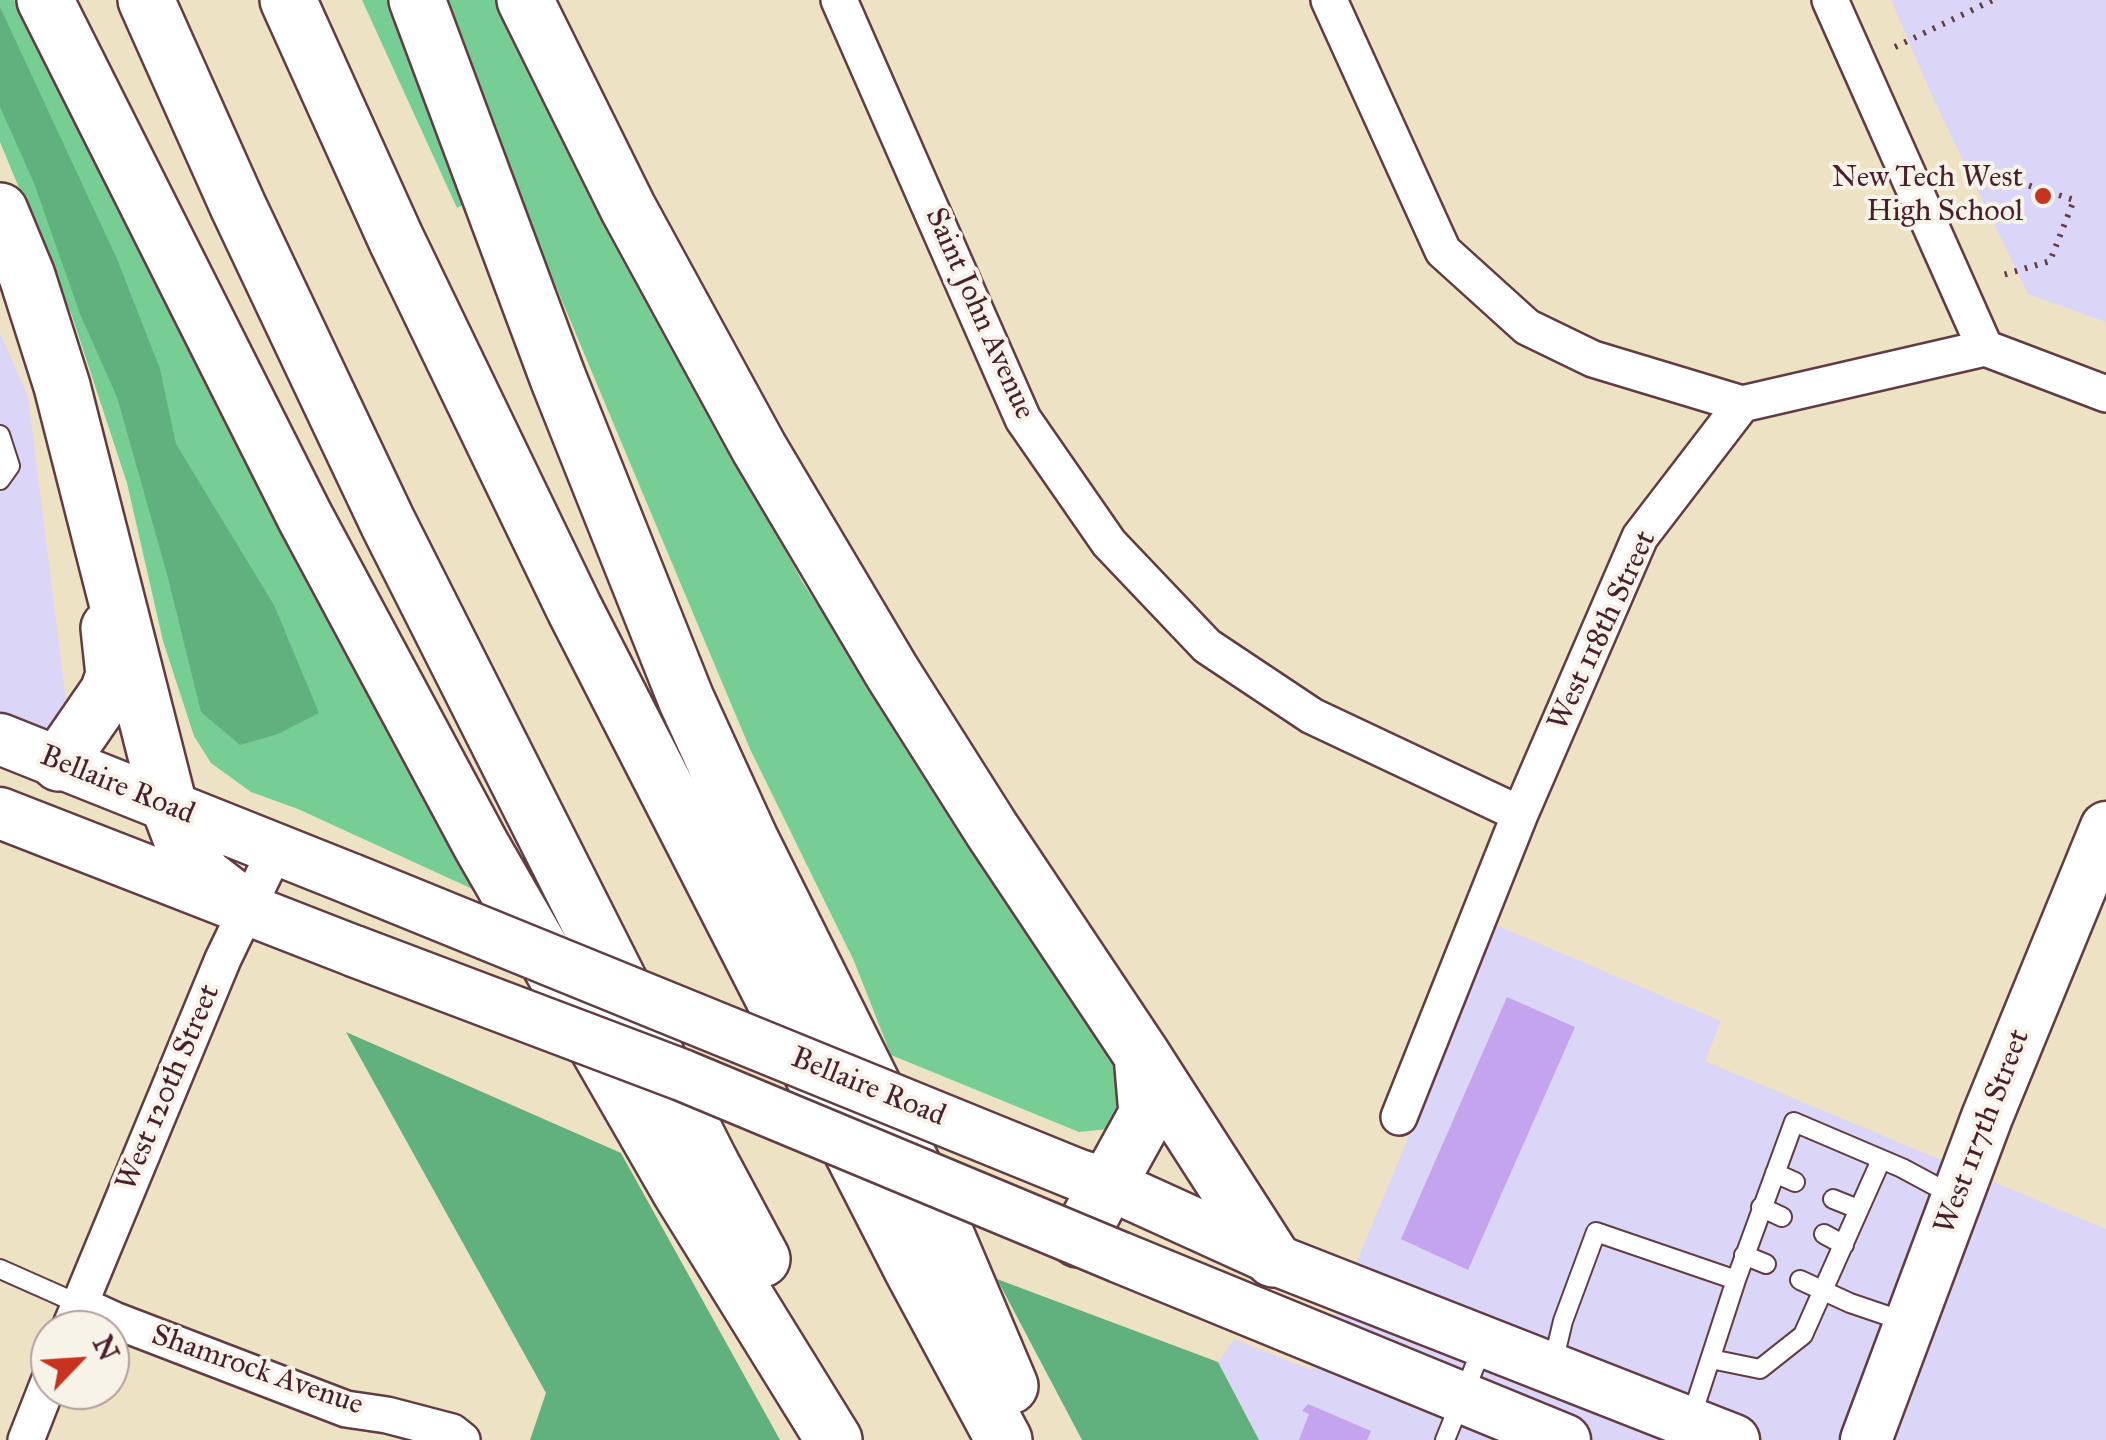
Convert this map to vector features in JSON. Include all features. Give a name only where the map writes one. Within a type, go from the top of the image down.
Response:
[{"type":"highway","points":[[46,0],[305,517],[481,845],[680,1191],[834,1440]]},
{"type":"highway","points":[[146,0],[238,206],[388,523],[710,1160],[857,1440]]},
{"type":"highway","points":[[288,0],[396,239],[574,608],[912,1271],[1004,1440]]},
{"type":"highway","points":[[417,0],[558,378],[686,699],[750,839],[938,1216],[1032,1440]]},
{"type":"highway","points":[[525,0],[628,208],[759,448],[892,672],[1273,1258]]},
{"type":"highway","points":[[0,211],[27,276],[56,368],[180,835],[203,874],[247,909]]},
{"type":"highway","points":[[59,763],[102,703],[114,675],[101,535]]},
{"type":"highway","points":[[1099,1248],[1092,1179],[1147,1114],[1142,1054]]},
{"type":"street","name":"Saint John Avenue","points":[[839,0],[1023,418],[1109,543],[1207,646],[1312,716],[1520,814]]},
{"type":"street","points":[[1329,0],[1443,251],[1527,327],[1593,360],[1742,404],[1985,348],[2106,394]]},
{"type":"street","points":[[1830,0],[1985,348]]},
{"type":"street","name":"West 118th Street","points":[[1399,1118],[1520,814],[1640,537],[1742,404]]},
{"type":"street","name":"Bellaire Road","points":[[0,739],[1092,1179],[1273,1258],[1712,1431]]},
{"type":"street","name":"Bellaire Road","points":[[0,813],[682,1076],[1099,1248],[1453,1419],[1565,1440]]},
{"type":"street","name":"West 117th Street","points":[[1866,1440],[1994,1099],[2106,827]]},
{"type":"street","name":"West 120th Street","points":[[77,1310],[223,959],[276,849]]},
{"type":"street","name":"Shamrock Avenue","points":[[130,1326],[346,1409],[452,1432],[462,1440]]},
{"type":"street","points":[[26,1440],[38,1410]]},
{"type":"lane","points":[[0,435],[10,466],[0,480]]},
{"type":"lane","points":[[1712,1431],[1711,1359],[1744,1254],[1794,1122],[1958,1197]]},
{"type":"lane","points":[[1711,1359],[1760,1368],[1803,1336],[1881,1160]]},
{"type":"lane","points":[[1775,1173],[1795,1182]]},
{"type":"lane","points":[[1833,1198],[1858,1209]]},
{"type":"lane","points":[[1761,1207],[1782,1217]]},
{"type":"lane","points":[[1552,1368],[1563,1321],[1596,1232],[1736,1280]]},
{"type":"lane","points":[[1824,1234],[1844,1245]]},
{"type":"lane","points":[[1744,1254],[1766,1264]]},
{"type":"lane","name":"Shamrock Avenue","points":[[0,1269],[63,1310]]},
{"type":"lane","points":[[1800,1280],[1850,1303],[1910,1323]]},
{"type":"lane","points":[[1453,1419],[1484,1342]]},
{"type":"path","points":[[1895,47],[1994,0]]},
{"type":"path","points":[[1989,173],[2074,200],[2050,261],[2003,275]]},
{"type":"shaded area","name":"New Tech West High School","points":[[1891,0],[2106,0],[2106,322],[2028,294],[1933,98]]},
{"type":"shaded area","points":[[0,333],[28,396],[78,796],[0,763]]},
{"type":"shaded area","points":[[1496,925],[1721,1021],[1705,1061],[2106,1229],[2106,1440],[1259,1440],[1218,1362],[1234,1339],[1312,1370]]},
{"type":"green space","points":[[0,0],[14,0],[318,598],[479,892],[298,809],[251,792],[211,763],[194,736],[163,641],[127,483],[72,316],[0,142]]},
{"type":"green space","points":[[362,0],[398,0],[472,200],[457,208]]},
{"type":"green space","points":[[446,0],[502,0],[623,250],[803,583],[1113,1049],[1129,1093],[1108,1129],[1079,1132],[891,1055],[854,961],[750,749],[508,172]]},
{"type":"green space","points":[[0,7],[117,259],[160,369],[176,444],[274,605],[319,713],[278,734],[240,745],[201,712],[117,397],[80,314],[34,183],[0,107]]},
{"type":"green space","points":[[346,1032],[621,1153],[780,1440],[530,1440],[546,1393]]},
{"type":"green space","points":[[997,1279],[1218,1362],[1259,1440],[1082,1440]]},
{"type":"building","points":[[1507,997],[1575,1027],[1468,1270],[1401,1239]]},
{"type":"building","points":[[1308,1404],[1371,1431],[1367,1440],[1299,1440],[1309,1414],[1302,1411]]},
{"type":"place","name":"New Tech West High School","points":[[2043,196]]}]
